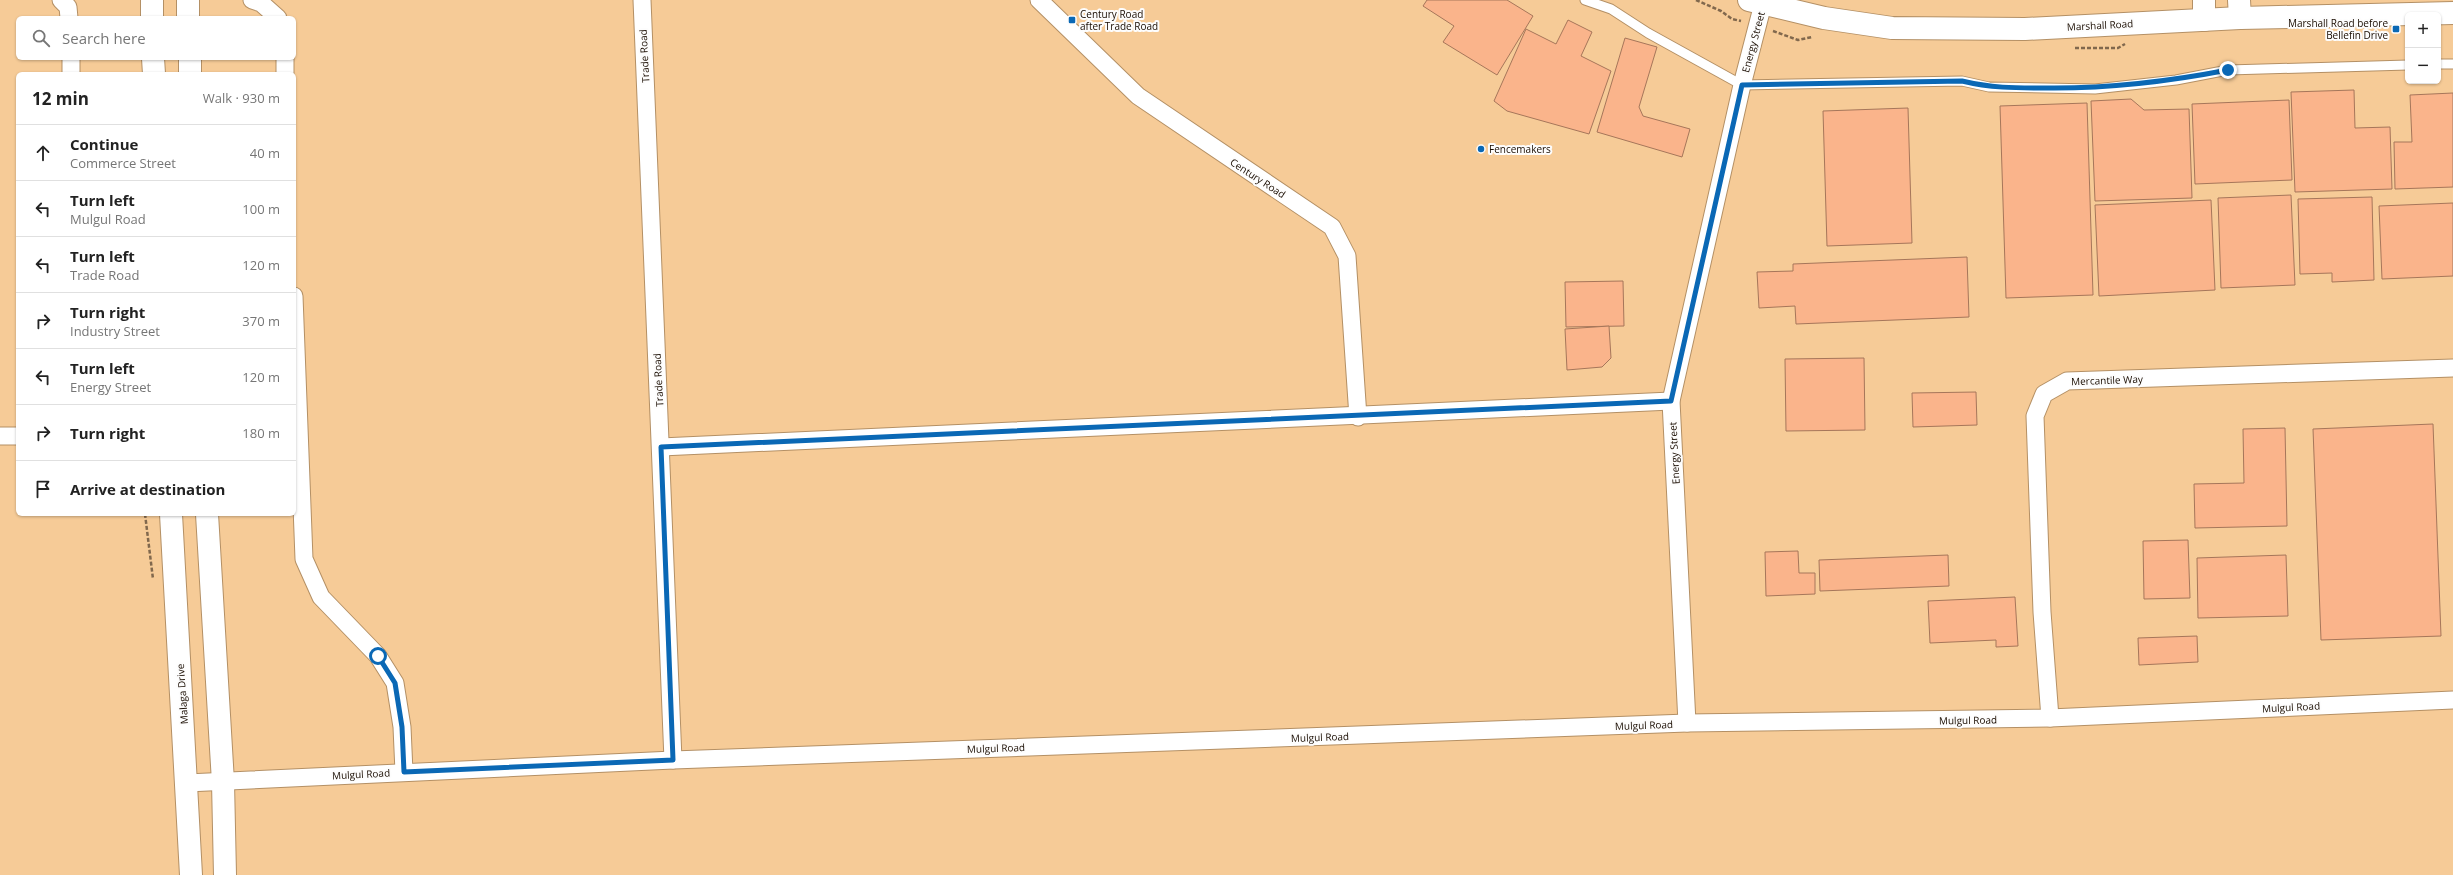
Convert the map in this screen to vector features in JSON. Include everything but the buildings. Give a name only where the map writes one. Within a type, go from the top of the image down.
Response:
[{"type":"main road","points":[[152,0],[152,16]]},
{"type":"main road","points":[[188,0],[188,16]]},
{"type":"main road","name":"Marshall Road","points":[[1758,1],[1824,18],[1892,28],[2025,29],[2204,10],[2239,9],[2453,13]]},
{"type":"main road","points":[[154,60],[154,72]]},
{"type":"main road","points":[[190,60],[190,72]]},
{"type":"main road","name":"Malaga Drive","points":[[171,516],[191,875]]},
{"type":"main road","points":[[207,516],[223,782],[225,875]]},
{"type":"street","points":[[61,0],[68,7],[69,16]]},
{"type":"street","points":[[252,0],[261,3],[276,16]]},
{"type":"street","name":"Trade Road","points":[[642,0],[673,760]]},
{"type":"street","name":"Century Road","points":[[1040,0],[1138,96],[1332,227],[1347,256],[1358,417]]},
{"type":"street","name":"Energy Street","points":[[1687,724],[1671,401],[1742,85],[1758,1]]},
{"type":"street","points":[[71,60],[71,72]]},
{"type":"street","points":[[285,60],[285,72]]},
{"type":"street","points":[[296,349],[304,559],[320,597],[378,656],[395,683],[402,727],[404,772]]},
{"type":"street","name":"Mercantile Way","points":[[2050,718],[2042,612],[2035,416],[2044,394],[2067,381],[2453,368]]},
{"type":"street","points":[[661,447],[1358,417],[1671,401]]},
{"type":"street","points":[[0,436],[16,436]]},
{"type":"street","name":"Mulgul Road","points":[[187,782],[223,782],[673,760],[1687,724],[2050,718],[2453,700]]},
{"type":"lane","points":[[1585,0],[1611,9],[1648,33],[1742,85],[1962,81],[1989,87],[2094,89],[2176,80],[2228,70],[2405,65]]},
{"type":"lane","points":[[2441,64],[2453,64]]},
{"type":"shaded area","points":[[0,0],[2453,0],[2453,875],[0,875]]},
{"type":"place","name":"Century Road after Trade Road","points":[[1072,20]]},
{"type":"place","name":"Marshall Road before Bellefin Drive","points":[[2396,29]]},
{"type":"place","name":"Fencemakers","points":[[1481,149]]},
{"type":"route","points":[[378,656],[395,683],[402,727],[404,772],[673,760],[661,447],[1358,417],[1671,401],[1698,288],[1742,85],[1962,81],[1989,87],[2094,89],[2176,80],[2228,70]]}]
